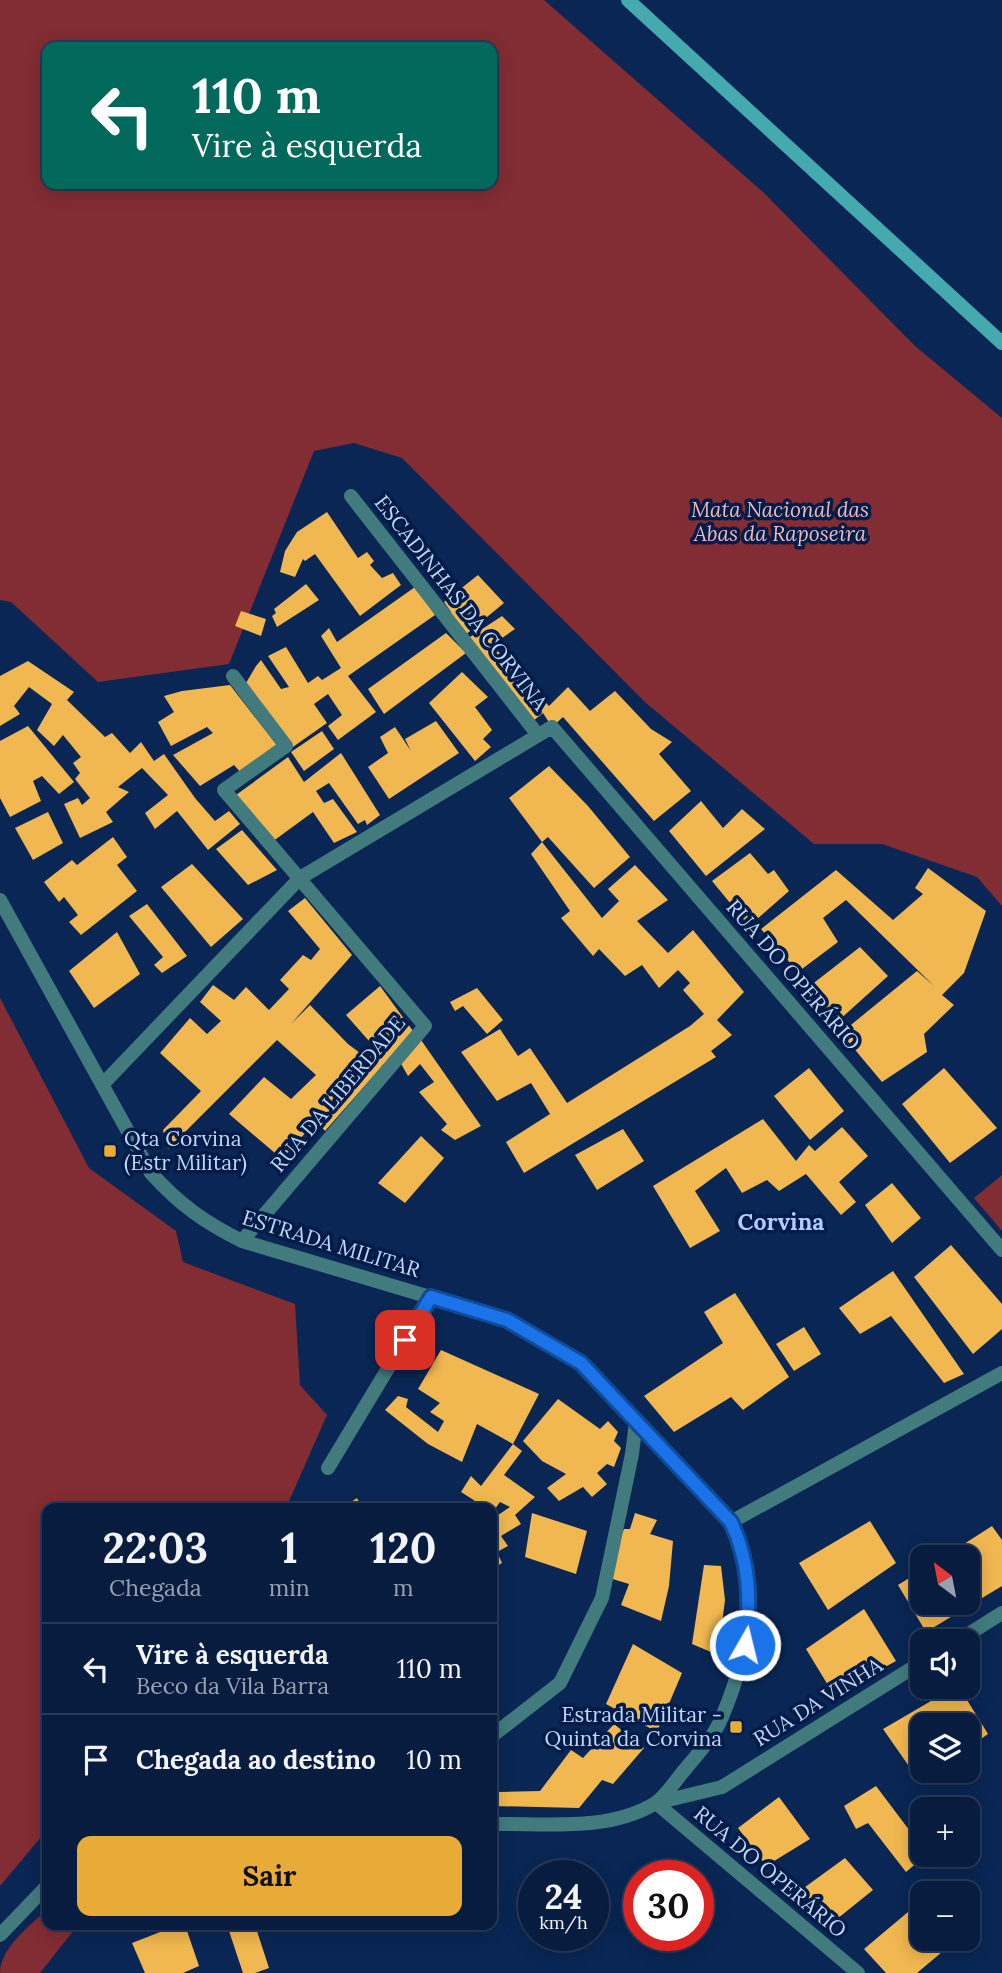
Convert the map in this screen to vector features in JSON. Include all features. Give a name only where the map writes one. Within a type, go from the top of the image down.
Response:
[{"type":"main road","points":[[628,0],[1002,342]]},
{"type":"street","name":"ESCADINHAS DA CORVINA","points":[[351,496],[538,735]]},
{"type":"street","points":[[233,676],[286,746],[224,790],[300,878]]},
{"type":"street","name":"RUA DO OPERÁRIO","points":[[538,735],[552,727],[1002,1250]]},
{"type":"street","points":[[102,1086],[300,878],[538,735]]},
{"type":"street","name":"RUA DA LIBERDADE","points":[[242,1241],[425,1026],[300,878]]},
{"type":"street","name":"ESTRADA MILITAR","points":[[0,900],[151,1174],[174,1199],[204,1222],[242,1241],[507,1320],[581,1363],[731,1522],[743,1548],[748,1577],[750,1609],[745,1645],[722,1719],[698,1754],[656,1803],[623,1818],[583,1823],[497,1824]]},
{"type":"street","points":[[328,1468],[431,1297]]},
{"type":"street","points":[[731,1522],[1002,1373]]},
{"type":"street","points":[[497,1731],[560,1683],[602,1598],[636,1422]]},
{"type":"street","points":[[977,1629],[1002,1613]]},
{"type":"street","name":"RUA DA VINHA","points":[[656,1803],[722,1787],[910,1670]]},
{"type":"street","name":"RUA DO OPERÁRIO","points":[[656,1803],[858,1973]]},
{"type":"street","points":[[0,1935],[42,1891]]},
{"type":"green space","name":"Mata Nacional das Abas da Raposeira","points":[[0,0],[544,0],[763,192],[915,346],[1002,418],[1002,906],[977,877],[882,844],[814,844],[646,703],[402,458],[354,443],[314,451],[229,664],[98,682],[11,602],[0,600]]},
{"type":"green space","points":[[0,998],[89,1168],[176,1231],[183,1262],[295,1304],[300,1385],[327,1415],[288,1503],[42,1503],[42,1836],[0,1886]]},
{"type":"green space","points":[[1002,1175],[1002,1231],[974,1198]]},
{"type":"green space","points":[[42,1914],[42,1930],[74,1930],[40,1973],[0,1973],[1,1964],[10,1946]]},
{"type":"building","points":[[327,512],[358,558],[367,552],[374,561],[370,565],[382,578],[393,573],[401,585],[360,616],[315,554],[305,561],[303,559],[295,577],[280,572],[285,551],[297,532]]},
{"type":"building","points":[[478,575],[504,603],[464,636],[447,614],[451,612],[444,602]]},
{"type":"building","points":[[306,584],[319,600],[277,627],[272,616],[276,613],[274,609]]},
{"type":"building","points":[[415,587],[435,615],[348,676],[376,712],[338,740],[328,726],[342,715],[328,694],[314,704],[327,723],[290,749],[246,683],[256,666],[261,660],[281,689],[289,687],[268,656],[286,647],[308,683],[318,676],[322,680],[341,668],[321,636],[329,628],[337,642]]},
{"type":"building","points":[[241,611],[266,619],[261,636],[235,626]]},
{"type":"building","points":[[502,616],[515,629],[492,645],[549,706],[568,687],[590,711],[615,691],[651,729],[672,742],[659,754],[691,791],[654,821],[563,717],[552,727],[543,713],[533,721],[467,639]]},
{"type":"building","points":[[446,633],[466,653],[384,714],[368,689]]},
{"type":"building","points":[[28,661],[74,692],[67,700],[105,737],[112,733],[130,753],[141,742],[154,761],[164,754],[215,821],[229,811],[240,824],[208,850],[177,811],[155,829],[145,813],[168,795],[142,768],[118,787],[129,792],[106,812],[113,822],[80,838],[64,804],[78,798],[82,805],[90,798],[75,779],[80,773],[73,763],[81,757],[63,735],[54,746],[37,730],[52,704],[29,687],[14,706],[20,714],[0,726],[0,676]]},
{"type":"building","points":[[462,672],[488,697],[475,707],[492,730],[483,739],[491,747],[475,761],[429,703]]},
{"type":"building","points":[[230,685],[279,748],[242,774],[234,765],[200,786],[173,755],[213,733],[207,727],[171,746],[158,722],[174,712],[164,696]]},
{"type":"building","points":[[436,721],[459,753],[389,799],[368,767],[388,753],[380,737],[395,727],[411,751],[405,739]]},
{"type":"building","points":[[28,726],[74,782],[59,794],[42,776],[33,781],[41,801],[10,817],[0,798],[0,741]]},
{"type":"building","points":[[322,731],[334,749],[304,771],[291,752]]},
{"type":"building","points":[[341,753],[380,815],[367,825],[365,820],[358,824],[329,783],[316,791],[324,803],[333,799],[357,832],[334,843],[313,812],[272,842],[236,795],[288,757],[304,782]]},
{"type":"building","points":[[549,766],[588,806],[630,857],[594,888],[548,837],[542,842],[509,798]]},
{"type":"building","points":[[701,801],[723,828],[742,809],[765,829],[706,876],[669,831]]},
{"type":"building","points":[[48,812],[63,843],[33,860],[15,828]]},
{"type":"building","points":[[242,830],[277,870],[248,885],[216,849]]},
{"type":"building","points":[[113,837],[127,857],[117,865],[137,891],[81,935],[69,922],[78,915],[64,897],[59,902],[44,882],[72,860],[77,865]]},
{"type":"building","points":[[542,842],[602,918],[619,901],[608,889],[635,865],[668,900],[637,921],[668,953],[693,930],[744,992],[717,1020],[732,1035],[711,1051],[716,1057],[524,1173],[506,1142],[550,1114],[531,1083],[497,1101],[461,1052],[500,1029],[518,1056],[530,1048],[567,1103],[690,1026],[704,1014],[683,990],[690,983],[678,970],[659,988],[642,965],[625,976],[599,949],[593,956],[561,918],[570,911],[531,854]]},
{"type":"building","points":[[750,853],[768,874],[774,870],[789,891],[749,926],[712,881]]},
{"type":"building","points":[[192,864],[243,919],[211,947],[161,887]]},
{"type":"building","points":[[928,868],[986,911],[964,973],[942,995],[954,1005],[924,1034],[927,1052],[882,1082],[841,1033],[917,971],[934,986],[846,900],[823,918],[838,942],[798,972],[761,929],[836,870],[893,920],[923,894],[915,888]]},
{"type":"building","points":[[305,898],[352,955],[291,1024],[310,1005],[348,1044],[368,1059],[377,1050],[346,1015],[380,986],[413,1031],[325,1131],[316,1121],[282,1159],[229,1114],[264,1077],[291,1099],[316,1075],[277,1040],[168,1149],[163,1130],[201,1091],[160,1053],[190,1018],[207,1034],[221,1021],[200,1002],[213,985],[234,1000],[246,987],[269,1010],[289,989],[280,980],[303,955],[311,960],[320,949],[288,911]]},
{"type":"building","points":[[147,904],[187,956],[162,973],[154,965],[163,957],[129,916]]},
{"type":"building","points":[[117,932],[140,974],[94,1008],[69,971]]},
{"type":"building","points":[[860,947],[888,976],[837,1022],[806,989]]},
{"type":"building","points":[[477,988],[503,1020],[487,1034],[463,1006],[455,1011],[450,1002]]},
{"type":"building","points":[[421,1040],[481,1126],[455,1140],[441,1130],[447,1124],[419,1092],[434,1082],[420,1064],[408,1076],[400,1062]]},
{"type":"building","points":[[809,1068],[844,1111],[810,1140],[774,1096]]},
{"type":"building","points":[[944,1068],[997,1128],[950,1163],[902,1104]]},
{"type":"building","points":[[763,1119],[796,1161],[809,1145],[815,1151],[842,1127],[868,1156],[839,1182],[856,1202],[841,1215],[806,1174],[779,1191],[767,1180],[742,1193],[726,1168],[695,1191],[720,1231],[690,1248],[653,1186]]},
{"type":"building","points":[[623,1129],[644,1161],[597,1190],[575,1155]]},
{"type":"building","points":[[421,1136],[444,1158],[405,1203],[378,1183]]},
{"type":"building","points":[[892,1183],[921,1218],[892,1243],[865,1205]]},
{"type":"building","points":[[951,1245],[1002,1304],[1002,1329],[973,1354],[914,1277]]},
{"type":"building","points":[[893,1271],[964,1374],[944,1383],[891,1316],[860,1334],[839,1308]]},
{"type":"building","points":[[735,1293],[789,1377],[743,1410],[731,1397],[674,1432],[644,1396],[723,1343],[704,1312]]},
{"type":"building","points":[[804,1327],[821,1354],[794,1371],[776,1344]]},
{"type":"building","points":[[441,1350],[539,1394],[513,1444],[477,1424],[462,1462],[428,1444],[385,1410],[398,1396],[408,1399],[406,1407],[438,1432],[444,1421],[430,1412],[440,1403],[418,1389]]},
{"type":"building","points":[[558,1399],[600,1429],[608,1421],[618,1432],[614,1441],[621,1448],[614,1467],[607,1464],[597,1473],[607,1484],[592,1497],[583,1487],[559,1501],[547,1488],[566,1474],[542,1461],[523,1441]]},
{"type":"building","points":[[513,1444],[522,1451],[504,1475],[535,1497],[515,1515],[521,1524],[501,1536],[508,1546],[497,1552],[497,1516],[510,1507],[500,1502],[497,1506],[497,1503],[478,1503],[461,1492],[471,1476],[481,1486]]},
{"type":"building","points":[[532,1513],[587,1531],[576,1574],[525,1557]]},
{"type":"building","points":[[635,1513],[657,1520],[650,1534],[673,1541],[669,1586],[661,1621],[621,1605],[629,1584],[606,1577],[624,1529],[630,1529]]},
{"type":"building","points":[[870,1521],[896,1563],[828,1610],[799,1563]]},
{"type":"building","points":[[992,1526],[1002,1540],[1002,1586],[980,1599],[980,1545],[962,1545]]},
{"type":"building","points":[[497,1552],[502,1563],[497,1566]]},
{"type":"building","points":[[704,1565],[721,1566],[725,1600],[718,1655],[692,1644]]},
{"type":"building","points":[[910,1578],[910,1605],[898,1585]]},
{"type":"building","points":[[864,1609],[896,1661],[834,1695],[806,1649]]},
{"type":"building","points":[[916,1615],[954,1615],[931,1629],[924,1629]]},
{"type":"building","points":[[633,1644],[682,1673],[657,1732],[606,1704]]},
{"type":"building","points":[[934,1699],[966,1699],[975,1713],[910,1713]]},
{"type":"building","points":[[910,1713],[910,1768],[883,1729]]},
{"type":"building","points":[[980,1721],[988,1734],[980,1740]]},
{"type":"building","points":[[614,1724],[644,1748],[613,1784],[602,1780],[579,1808],[497,1806],[498,1792],[540,1791],[571,1750],[583,1758]]},
{"type":"building","points":[[876,1786],[910,1831],[912,1867],[906,1872],[868,1823],[856,1829],[844,1806]]},
{"type":"building","points":[[779,1797],[810,1839],[766,1866],[738,1828]]},
{"type":"building","points":[[845,1858],[873,1890],[832,1923],[801,1890]]},
{"type":"building","points":[[908,1912],[910,1951],[942,1952],[917,1973],[886,1973],[864,1949]]},
{"type":"building","points":[[165,1930],[187,1930],[199,1966],[183,1973],[145,1973],[132,1943]]},
{"type":"building","points":[[229,1930],[257,1930],[269,1968],[255,1973],[243,1973]]},
{"type":"place","name":"Qta Corvina (Estr Militar)","points":[[110,1151]]},
{"type":"place","name":"Estrada Militar - Quinta da Corvina","points":[[736,1727]]},
{"type":"district","name":"Corvina","points":[[781,1222]]},
{"type":"route","points":[[405,1340],[431,1297],[507,1320],[581,1363],[731,1522],[743,1548],[748,1577],[750,1609],[745,1645]]}]
